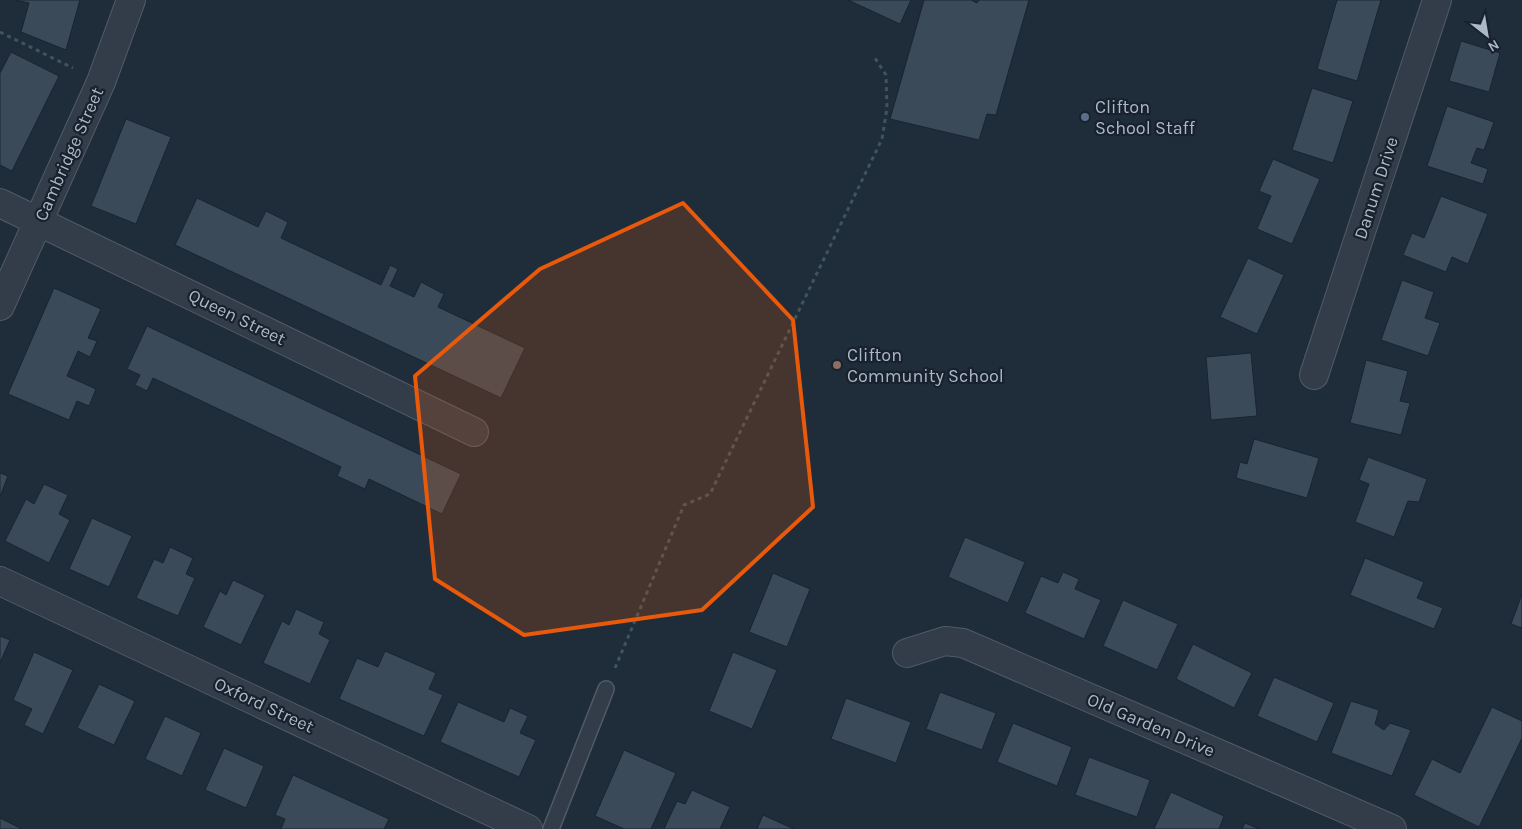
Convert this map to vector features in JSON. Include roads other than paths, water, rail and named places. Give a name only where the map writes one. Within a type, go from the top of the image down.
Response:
[{"type":"street","name":"Cambridge Street","points":[[0,306],[101,82],[131,0]]},
{"type":"street","name":"Danum Drive","points":[[1314,375],[1437,0]]},
{"type":"street","name":"Queen Street","points":[[0,203],[474,432]]},
{"type":"street","name":"Oxford Street","points":[[0,581],[528,829]]},
{"type":"street","name":"Old Garden Drive","points":[[907,653],[945,641],[963,643],[1392,829]]},
{"type":"lane","points":[[551,829],[606,689]]},
{"type":"place","name":"Clifton School Staff","points":[[1085,117]]},
{"type":"place","name":"Clifton Community School","points":[[837,365]]}]
